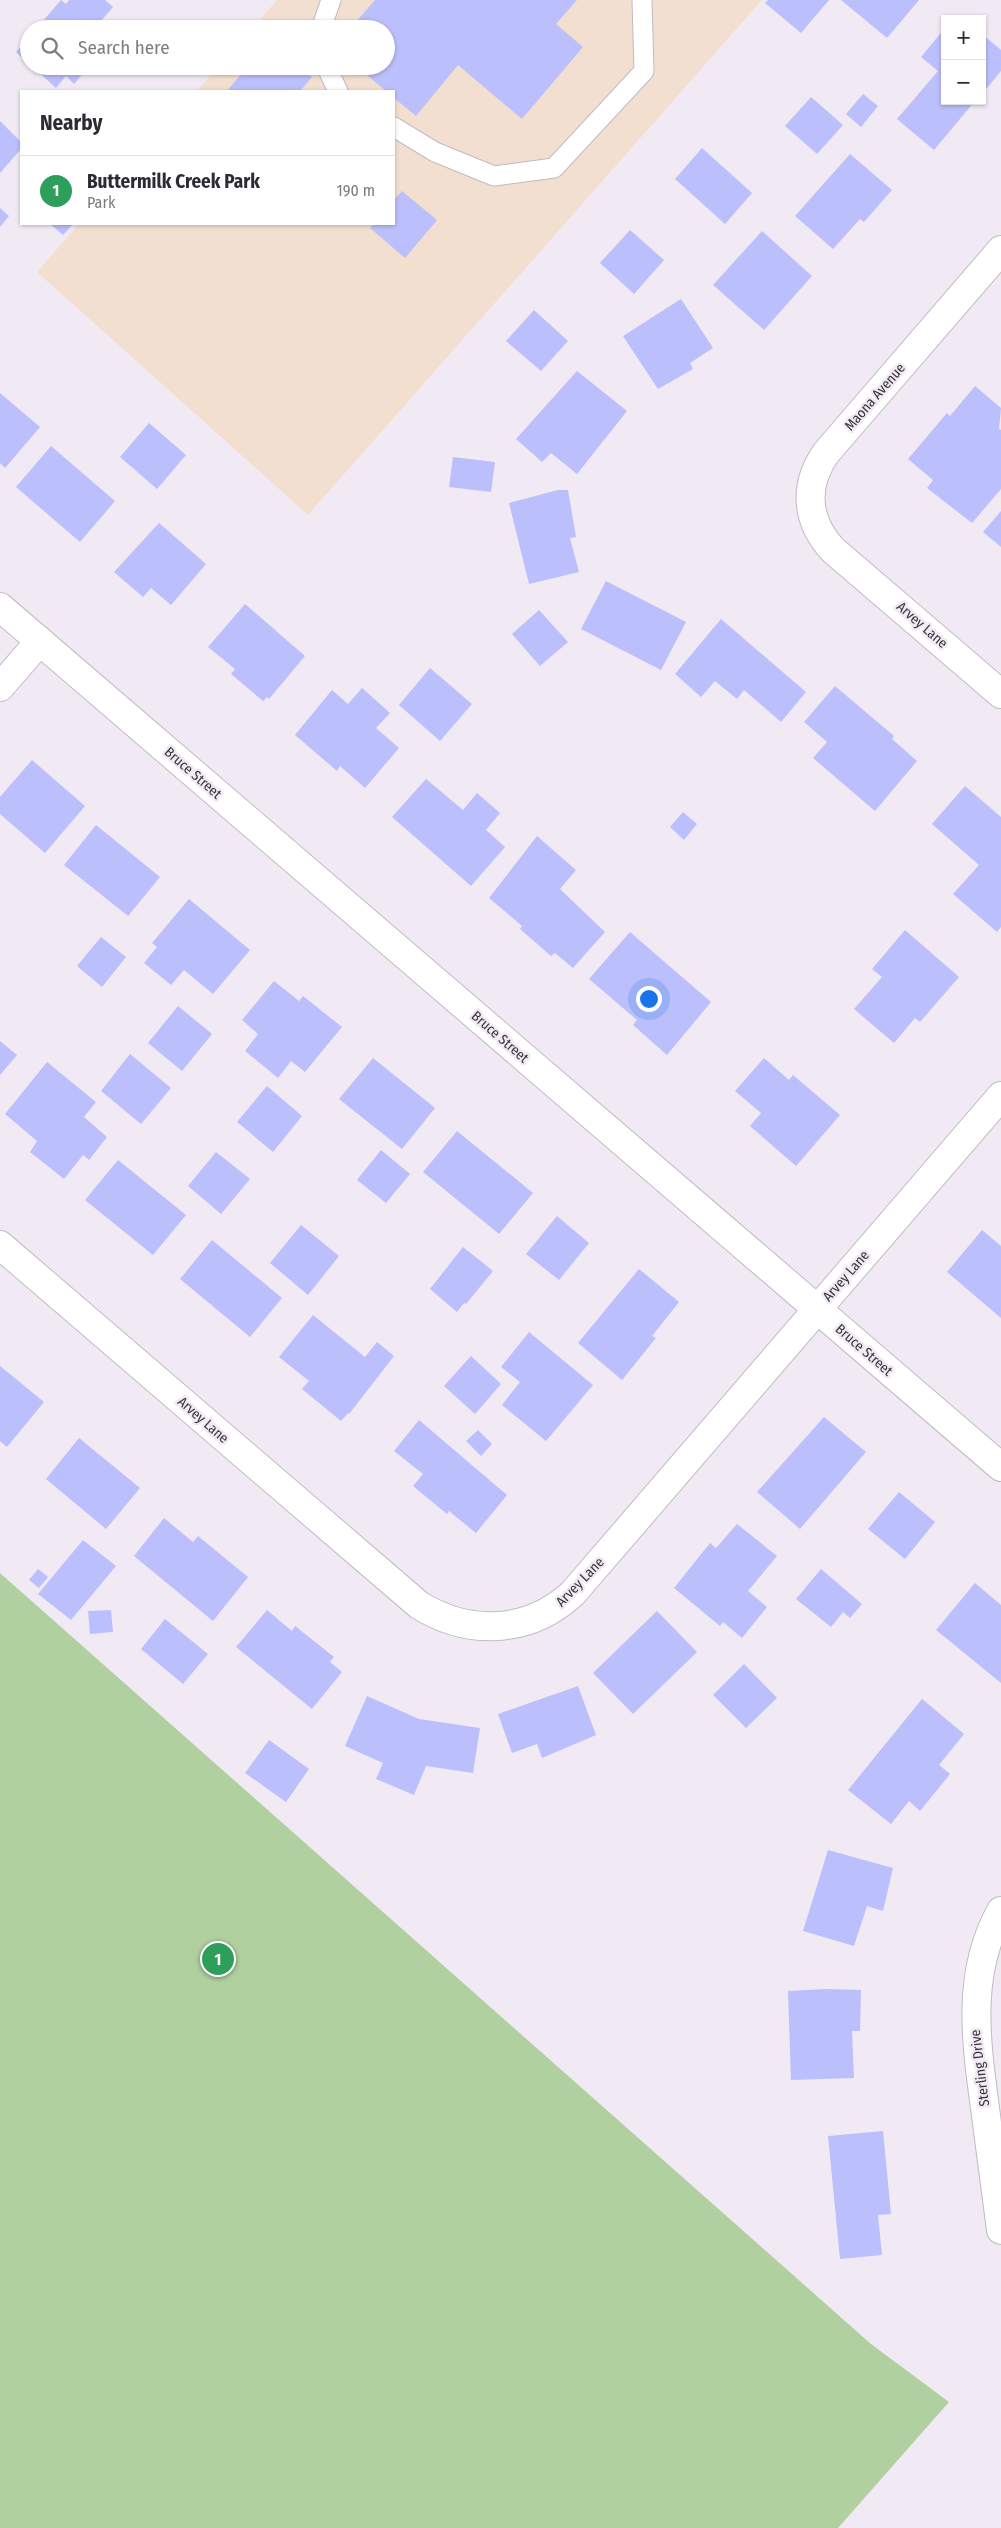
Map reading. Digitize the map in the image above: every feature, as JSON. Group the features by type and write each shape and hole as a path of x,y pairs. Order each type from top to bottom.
{"street":[{"name":"Maona Avenue","path":"842,557 825,541 812,516 810,497 816,470 826,453 1001,250"},
{"name":"Arvey Lane","path":"842,557 1001,694"},
{"name":"Bruce Street","path":"0,607 1001,1467"},
{"path":"0,687 40,641"},
{"name":"Arvey Lane","path":"0,1245 411,1599 447,1620 488,1628 509,1626 529,1621 548,1612 569,1597 1001,1096"},
{"name":"Sterling Drive","path":"1001,1911 982,1960 975,2014 977,2046 1001,2230"}],"lane":[{"path":"324,20 331,0"},
{"path":"395,128 435,152 494,176 554,168 644,71 642,0"},
{"path":"330,75 338,90"}],"shaded area":[{"path":"277,0 762,0 308,515 37,272 78,225 395,225 395,90 198,90 211,75 395,75 395,20 260,20"}],"green space":[{"path":"0,1573 871,2344 949,2402 838,2528 0,2528"}],"building":[{"path":"61,0 66,4 69,0 105,0 113,7 102,20 44,20"},
{"path":"375,0 577,0 556,24 583,47 522,119 458,65 416,116 395,99 395,90 385,90 367,75 395,75 395,20 358,20"},
{"path":"768,0 829,0 801,33 765,3"},
{"path":"841,0 919,0 887,38"},
{"path":"941,33 941,105 972,105 934,150 897,119 938,71 921,57"},
{"path":"986,37 1001,50 1001,71 986,89"},
{"path":"20,47 20,56 16,52"},
{"path":"42,75 82,75 74,84 66,76 56,88"},
{"path":"240,75 310,75 312,77 301,90 228,90"},
{"path":"863,94 878,106 861,127 846,114"},
{"path":"811,97 843,125 817,154 785,126"},
{"path":"0,121 20,141 20,150 0,173"},
{"path":"702,148 752,193 725,224 675,179"},
{"path":"850,154 892,190 864,222 860,219 833,249 795,216"},
{"path":"402,191 437,220 405,258 370,228 373,225 395,225 395,199"},
{"path":"0,208 9,216 0,227"},
{"path":"51,225 72,225 63,235"},
{"path":"630,230 664,260 634,294 600,263"},
{"path":"762,231 812,276 764,330 713,285"},
{"path":"681,299 713,348 690,363 693,369 658,389 623,336"},
{"path":"534,310 568,341 541,371 506,341"},
{"path":"577,371 627,411 577,474 551,453 542,462 516,439"},
{"path":"975,386 1001,408 999,429 1001,430 1001,489 972,523 927,488 933,480 908,459 947,413 950,416"},
{"path":"0,393 40,427 5,468 0,463"},
{"path":"149,423 186,455 157,489 120,457"},
{"path":"51,446 115,501 80,542 16,487"},
{"path":"453,457 495,462 491,492 449,487"},
{"path":"558,490 568,490 576,537 570,538 579,572 529,584 509,503"},
{"path":"1001,511 1001,547 983,532"},
{"path":"159,523 206,564 171,605 151,588 143,597 114,572"},
{"path":"606,581 686,622 661,670 581,629"},
{"path":"245,604 305,656 269,699 267,697 263,701 231,674 235,669 208,647"},
{"path":"539,610 568,642 540,666 512,634"},
{"path":"721,619 806,692 781,722 744,690 737,699 715,681 701,697 675,674"},
{"path":"430,668 472,704 440,741 399,705"},
{"path":"835,686 894,736 892,739 917,761 875,811 813,758 827,742 804,722"},
{"path":"362,688 390,713 376,728 399,748 365,788 340,766 337,771 295,735 332,690 348,704"},
{"path":"32,760 85,806 45,853 0,814 0,797"},
{"path":"426,779 463,810 477,793 500,813 486,830 505,847 471,886 392,817"},
{"path":"965,786 1001,817 1001,927 997,932 953,894 979,865 932,824"},
{"path":"683,812 697,824 684,840 670,827"},
{"path":"96,825 160,877 128,916 64,865"},
{"path":"537,836 576,870 560,889 605,932 573,968 555,953 551,956 520,929 522,926 489,898"},
{"path":"189,899 250,950 213,994 184,970 171,985 144,963 157,947 152,943"},
{"path":"905,930 959,977 920,1022 915,1018 894,1043 854,1009 882,977 872,969"},
{"path":"630,932 711,1002 667,1055 633,1025 637,1020 589,979"},
{"path":"101,937 126,957 102,987 77,966"},
{"path":"274,981 299,1001 303,996 342,1027 305,1072 291,1061 278,1078 245,1051 258,1034 242,1020"},
{"path":"178,1006 212,1034 182,1071 148,1043"},
{"path":"0,1041 17,1055 0,1075"},
{"path":"130,1054 171,1088 141,1124 101,1091"},
{"path":"373,1058 435,1108 402,1149 339,1099"},
{"path":"764,1058 789,1080 793,1075 840,1115 796,1166 750,1126 761,1113 735,1091"},
{"path":"47,1062 96,1102 84,1117 107,1137 89,1160 83,1155 64,1179 30,1152 37,1141 5,1114"},
{"path":"267,1086 302,1116 273,1152 237,1122"},
{"path":"457,1131 533,1193 499,1234 423,1172"},
{"path":"381,1150 410,1174 386,1203 357,1180"},
{"path":"216,1152 250,1179 221,1214 188,1186"},
{"path":"118,1160 186,1215 153,1255 85,1200"},
{"path":"557,1216 589,1243 559,1280 526,1254"},
{"path":"301,1225 339,1256 308,1295 270,1263"},
{"path":"982,1230 1001,1246 1001,1318 947,1272"},
{"path":"212,1240 282,1298 250,1337 180,1279"},
{"path":"463,1247 493,1271 457,1312 430,1289"},
{"path":"639,1269 679,1302 652,1336 656,1338 622,1380 578,1343"},
{"path":"313,1315 365,1357 377,1342 394,1356 349,1414 341,1421 302,1389 309,1381 279,1357"},
{"path":"529,1332 593,1385 546,1441 502,1405 520,1382 501,1367"},
{"path":"471,1356 501,1384 475,1414 444,1386"},
{"path":"0,1366 44,1402 7,1447 0,1441"},
{"path":"824,1417 866,1452 800,1529 757,1492"},
{"path":"419,1420 507,1495 476,1533 449,1511 447,1514 413,1486 423,1474 394,1451"},
{"path":"478,1430 492,1444 481,1456 466,1441"},
{"path":"79,1438 140,1488 106,1529 46,1479"},
{"path":"899,1492 935,1522 905,1559 868,1529"},
{"path":"164,1518 193,1542 198,1536 248,1577 213,1621 134,1556"},
{"path":"737,1524 777,1556 748,1591 767,1607 742,1638 723,1622 720,1626 674,1588 710,1543 716,1548"},
{"path":"83,1540 116,1566 71,1620 38,1594"},
{"path":"38,1569 48,1577 39,1588 29,1580"},
{"path":"821,1569 862,1604 850,1618 843,1612 831,1627 796,1599"},
{"path":"975,1583 1001,1605 1001,1683 936,1630"},
{"path":"111,1610 113,1632 90,1634 88,1611"},
{"path":"267,1610 292,1631 295,1626 334,1657 330,1662 342,1672 312,1709 236,1647"},
{"path":"657,1611 697,1652 633,1714 593,1673"},
{"path":"165,1619 208,1654 183,1684 141,1649"},
{"path":"744,1664 777,1698 746,1728 713,1695"},
{"path":"578,1686 596,1735 542,1758 537,1744 512,1753 498,1714"},
{"path":"367,1696 419,1719 480,1728 473,1773 426,1766 414,1795 376,1779 383,1763 345,1746"},
{"path":"922,1699 964,1734 939,1765 950,1774 920,1811 909,1801 891,1824 848,1790"},
{"path":"269,1740 309,1769 286,1802 245,1773"},
{"path":"828,1850 893,1868 883,1911 867,1906 854,1946 803,1931"},
{"path":"861,1990 860,2031 852,2031 854,2078 791,2080 788,1991"},
{"path":"883,2131 891,2214 878,2215 882,2255 840,2259 828,2136"}],"place":[{"name":"Buttermilk Creek Park","path":"218,1959"}]}
